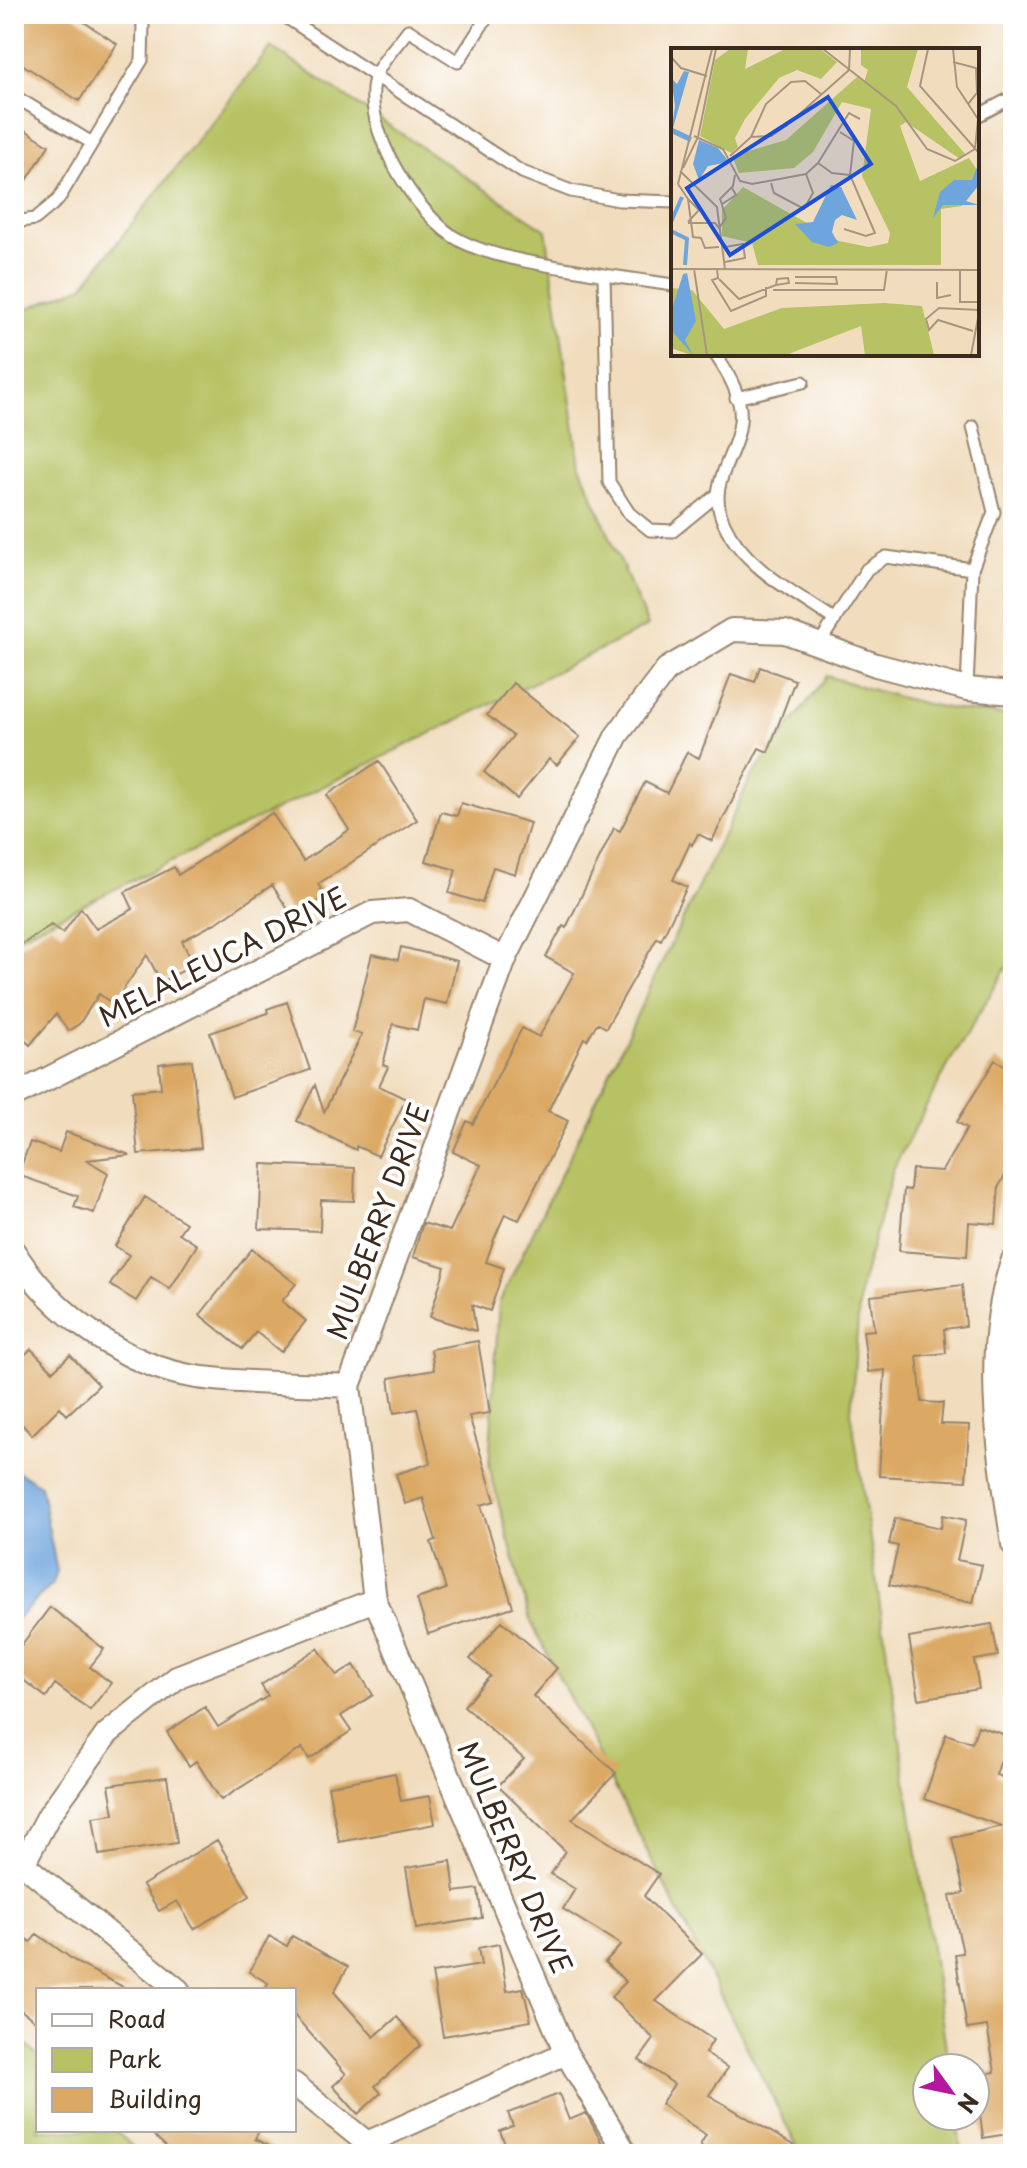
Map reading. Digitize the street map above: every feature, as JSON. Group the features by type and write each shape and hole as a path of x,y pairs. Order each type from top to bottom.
{"street":[{"name":"MULBERRY DRIVE","path":"626,2154 566,2053 375,1600 349,1386 505,959 617,735 667,669 732,630 785,632 876,665 967,689 1013,693"},
{"name":"MELALEUCA DRIVE","path":"14,1096 372,913 409,910 505,959"},
{"path":"14,1252 29,1276 89,1331 145,1361 194,1377 349,1386"},
{"path":"1013,1260 1003,1287 993,1391 1013,1544"},
{"path":"175,1988 18,1863 107,1734 179,1676 375,1600"},
{"path":"296,2086 367,2143 566,2053"}],"lane":[{"path":"14,222 35,219 58,200 142,60 143,24 137,14"},
{"path":"281,14 522,172 571,191 619,200 671,202"},
{"path":"489,14 458,62 408,30 376,76 374,109 387,151 410,192 437,222 460,241 491,252 604,275 671,285"},
{"path":"14,96 92,143"},
{"path":"979,115 1013,97"},
{"path":"604,275 609,482 629,513 650,530 673,531 717,495"},
{"path":"716,356 733,380 741,422 717,495 723,522 740,548 757,565 835,620"},
{"path":"736,398 803,382"},
{"path":"967,689 972,569 994,512 973,427"},
{"path":"819,644 867,569 886,557 972,569"}],"green space":[{"path":"271,47 546,230 580,466 648,626 14,939 14,314 83,286"},
{"path":"827,676 942,707 1013,715 1013,957 952,1058 893,1169 860,1290 851,1412 947,2052 911,2052 911,2132 959,2132 962,2154 801,2154 530,1620 489,1467 499,1303 750,779"},
{"path":"14,2033 36,2054 36,2132 117,2132 140,2154 14,2154"}],"water":[{"path":"14,1469 40,1485 57,1572 53,1583 14,1622"}],"building":[{"path":"14,14 72,14 117,44 79,101 14,59"},
{"path":"14,123 49,145 14,201"},
{"path":"760,667 795,680 768,752 759,748 712,841 698,834 692,845 690,843 673,880 687,887 661,940 657,938 606,1028 597,1023 587,1040 584,1038 548,1111 568,1121 519,1220 505,1214 486,1262 504,1268 490,1311 472,1305 476,1331 430,1317 445,1267 413,1257 422,1226 423,1223 450,1231 481,1165 453,1152 467,1121 473,1124 522,1028 539,1037 574,973 546,957 563,926 566,928 614,828 620,831 645,782 667,793 687,752 699,758 731,674 755,682"},
{"path":"513,683 580,737 557,765 549,759 517,799 484,772 513,736 487,715"},
{"path":"379,761 417,820 318,884 325,896 293,917 272,885 219,921 182,941 194,965 161,982 147,955 113,1004 99,994 79,1024 68,1031 56,1014 30,1045 14,1031 14,950 51,925 63,933 81,908 96,929 133,909 125,892 174,867 178,875 272,813 303,861 349,830 327,795"},
{"path":"461,803 530,823 515,874 493,867 482,903 449,893 456,870 426,861 441,812 457,816"},
{"path":"401,947 457,961 447,1004 424,999 417,1030 393,1024 383,1065 388,1067 379,1086 406,1099 378,1156 356,1146 356,1150 297,1121 315,1085 324,1112 362,1034 352,1032 372,954 398,960"},
{"path":"287,1002 310,1070 232,1097 210,1033 268,1013 267,1009"},
{"path":"192,1060 201,1148 138,1154 132,1091 161,1088 159,1064"},
{"path":"995,1060 1013,1070 1013,1162 999,1186 996,1224 969,1222 967,1256 899,1251 904,1189 910,1190 912,1169 942,1171 967,1128 957,1122"},
{"path":"66,1132 130,1155 87,1160 108,1173 94,1213 74,1207 78,1196 18,1175 30,1142 59,1152"},
{"path":"262,1164 355,1168 354,1201 321,1200 320,1231 259,1229"},
{"path":"145,1197 186,1223 179,1233 197,1245 170,1289 151,1277 136,1301 110,1285 129,1255 115,1246"},
{"path":"252,1249 296,1284 282,1301 306,1321 281,1352 256,1332 242,1349 200,1315"},
{"path":"962,1285 966,1326 944,1329 946,1353 917,1356 922,1402 943,1403 941,1424 969,1425 966,1481 879,1476 885,1370 868,1372 863,1331 874,1330 870,1296"},
{"path":"478,1341 490,1413 469,1416 495,1501 481,1505 513,1607 428,1634 417,1599 446,1589 431,1542 436,1540 423,1498 405,1504 396,1474 431,1463 417,1409 394,1413 389,1378 434,1370 431,1349"},
{"path":"31,1349 53,1371 70,1355 99,1385 67,1415 60,1407 32,1435 14,1416 14,1365"},
{"path":"943,1515 966,1520 957,1560 982,1565 973,1603 889,1585 898,1546 889,1544 895,1518 941,1528"},
{"path":"50,1607 104,1649 90,1667 111,1683 90,1710 55,1684 46,1697 14,1673 14,1655"},
{"path":"502,1621 557,1668 533,1696 616,1773 572,1819 659,1874 644,1896 702,1954 656,2001 713,2040 705,2053 728,2068 709,2095 808,2154 714,2154 700,2145 706,2135 661,2104 674,2084 639,2060 654,2039 611,1997 626,1982 605,1962 621,1945 563,1909 575,1889 551,1874 565,1851 498,1786 524,1759 464,1706 490,1676 470,1659"},
{"path":"992,1624 998,1656 974,1660 979,1689 919,1699 909,1638"},
{"path":"318,1648 337,1676 354,1665 373,1695 341,1716 351,1731 309,1759 302,1748 221,1800 196,1761 189,1766 167,1732 205,1707 218,1727 268,1696 261,1685"},
{"path":"978,1726 1009,1736 996,1775 1013,1781 1013,2133 983,2138 982,2132 991,2132 991,2073 995,2072 987,2026 967,2029 955,1954 963,1953 950,1896 964,1893 952,1838 1002,1826 924,1799 946,1734 972,1743"},
{"path":"395,1773 401,1801 430,1796 435,1824 339,1842 328,1786"},
{"path":"167,1777 177,1843 99,1855 93,1817 114,1814 109,1785"},
{"path":"217,1840 250,1896 194,1929 177,1901 159,1911 143,1885"},
{"path":"451,1861 455,1892 478,1889 482,1918 416,1929 406,1868"},
{"path":"14,1931 31,1942 37,1934 79,1964 125,1988 36,1988 36,2022 14,2005"},
{"path":"269,1936 287,1946 292,1936 348,1967 334,1992 374,2037 397,2017 421,2045 375,2086 381,2093 358,2114 333,2086 346,2074 296,2017 296,1988 265,1988 268,1983 249,1972"},
{"path":"499,1944 507,1991 523,1988 531,2021 443,2036 432,1973 481,1965 478,1948"},
{"path":"559,2094 569,2120 586,2113 604,2147 586,2154 509,2154 500,2131 513,2126 508,2113"},
{"path":"150,2132 258,2132 255,2139 285,2154 174,2154"}]}
